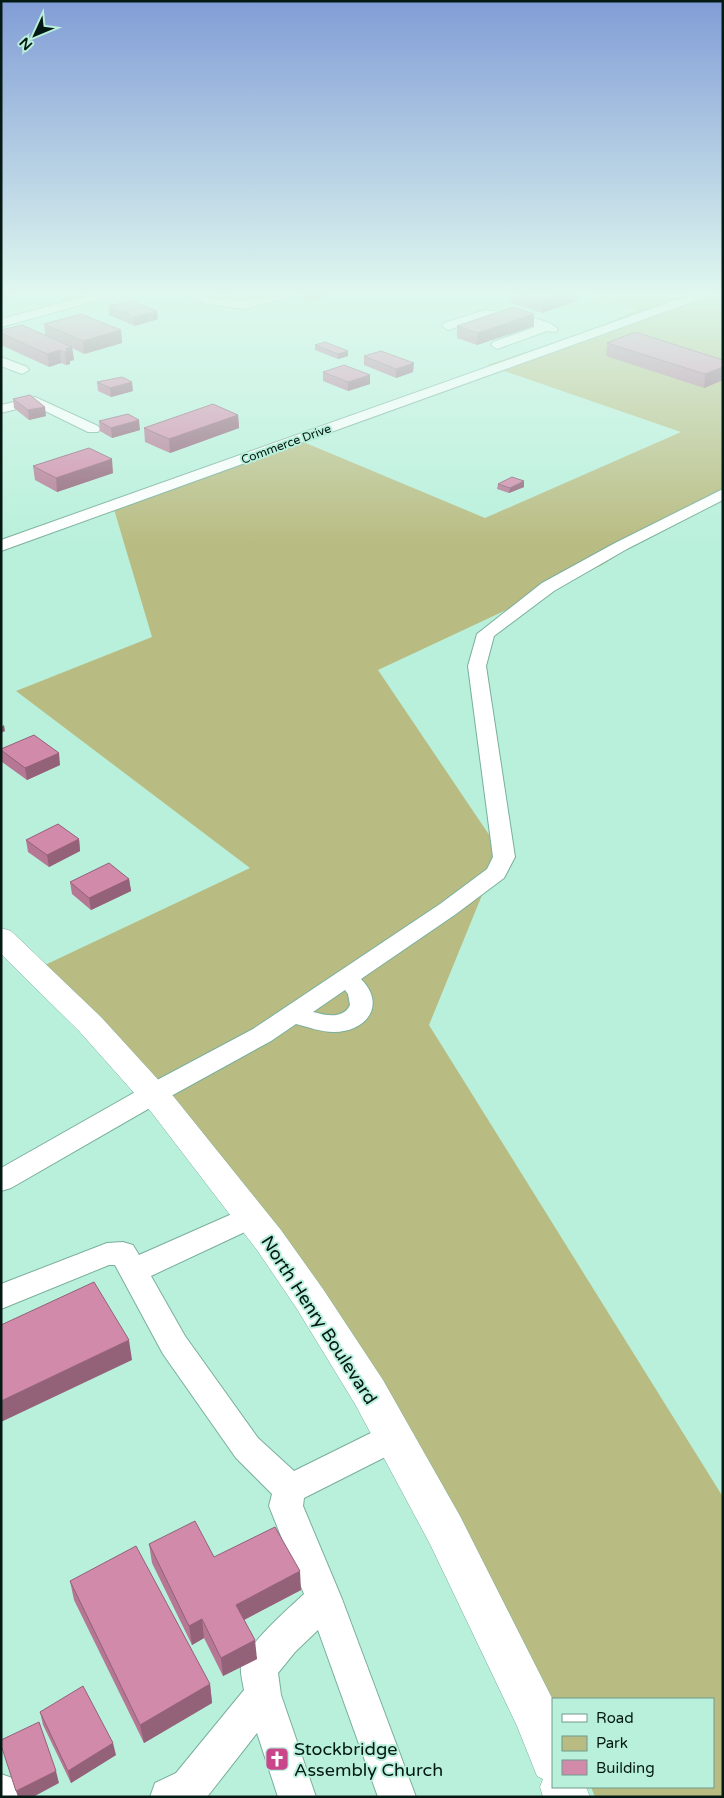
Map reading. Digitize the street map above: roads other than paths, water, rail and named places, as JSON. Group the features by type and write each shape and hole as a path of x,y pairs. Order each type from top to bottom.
{"highway":[{"name":"North Henry Boulevard","path":"1,937 90,1024 153,1094 201,1152 269,1240 368,1392 445,1530 537,1717 552,1757"}],"street":[{"name":"Commerce Drive","path":"1,546 478,375"},
{"path":"1,408 35,401 93,429"},
{"path":"1,1181 153,1094 262,1036 448,909 496,873 504,857 477,666 486,634 507,616 548,588 621,546 723,494"},
{"path":"293,1015 337,1024 350,1020 360,1011 361,999 359,992 346,978"},
{"path":"133,1271 250,1217"},
{"path":"1,1297 107,1254 124,1253 174,1345 247,1448 290,1490"},
{"path":"394,1437 290,1490 286,1506 324,1599 397,1797"},
{"path":"297,1797 263,1695 259,1668 282,1640 324,1599"},
{"path":"184,1793 263,1695"},
{"path":"1,1793 4,1797"}],"place":[{"name":"Stockbridge Assembly Church","path":"277,1759"}]}
